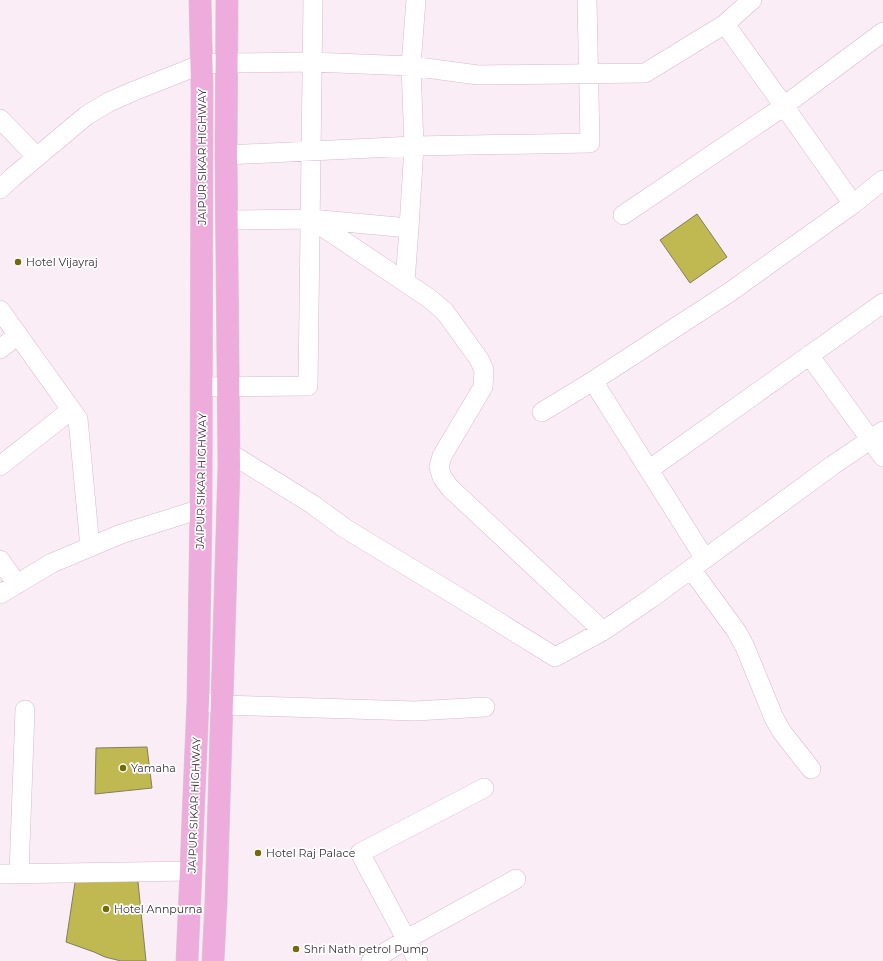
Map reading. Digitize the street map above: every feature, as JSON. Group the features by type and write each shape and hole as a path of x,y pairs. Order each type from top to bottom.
{"main road":[{"name":"JAIPUR SIKAR HIGHWAY","path":"187,961 198,700 201,509 202,64 200,0"},
{"path":"213,961 222,705 228,452 226,220 227,0"},
{"path":"191,871 217,873"}],"street":[{"path":"202,387 308,386 313,0"},
{"path":"405,282 414,146 411,66 416,0"},
{"path":"226,155 414,146 590,143 587,0"},
{"path":"0,189 87,115 109,102 202,64 312,62 411,66 478,75 644,74 725,24 752,0"},
{"path":"725,24 853,204"},
{"path":"623,215 784,106 883,32"},
{"path":"0,118 37,157"},
{"path":"542,412 593,381 730,292 853,204 883,180"},
{"path":"311,219 430,299 445,312 479,359 484,370 483,387 442,456 439,467 442,477 450,488 604,631"},
{"path":"226,220 311,219 409,228"},
{"path":"650,469 883,303"},
{"path":"0,310 78,419 90,547"},
{"path":"0,349 18,335"},
{"path":"809,355 877,436 883,456"},
{"path":"593,381 650,469 698,564 745,647 774,718 782,732 811,769"},
{"path":"0,466 71,410"},
{"path":"228,452 312,504 346,529 555,656 604,631 833,465 877,436"},
{"path":"0,594 52,562 121,534 201,509"},
{"path":"0,560 18,584"},
{"path":"198,700 222,705 415,711 485,707"},
{"path":"19,874 25,710"},
{"path":"418,961 360,853 484,788"},
{"path":"0,874 191,871"},
{"path":"371,961 407,939 516,879"}],"building":[{"path":"697,214 727,257 690,283 660,240"},
{"name":"Yamaha","path":"147,747 152,788 95,794 96,748"},
{"name":"Hotel Annpurna","path":"137,872 146,961 121,961 105,957 66,942 76,876"}],"place":[{"name":"Hotel Vijayraj","path":"18,262"},
{"name":"Yamaha","path":"123,768"},
{"name":"Hotel Raj Palace","path":"258,853"},
{"name":"Hotel Annpurna","path":"106,909"},
{"name":"Shri Nath petrol Pump","path":"296,949"}]}
